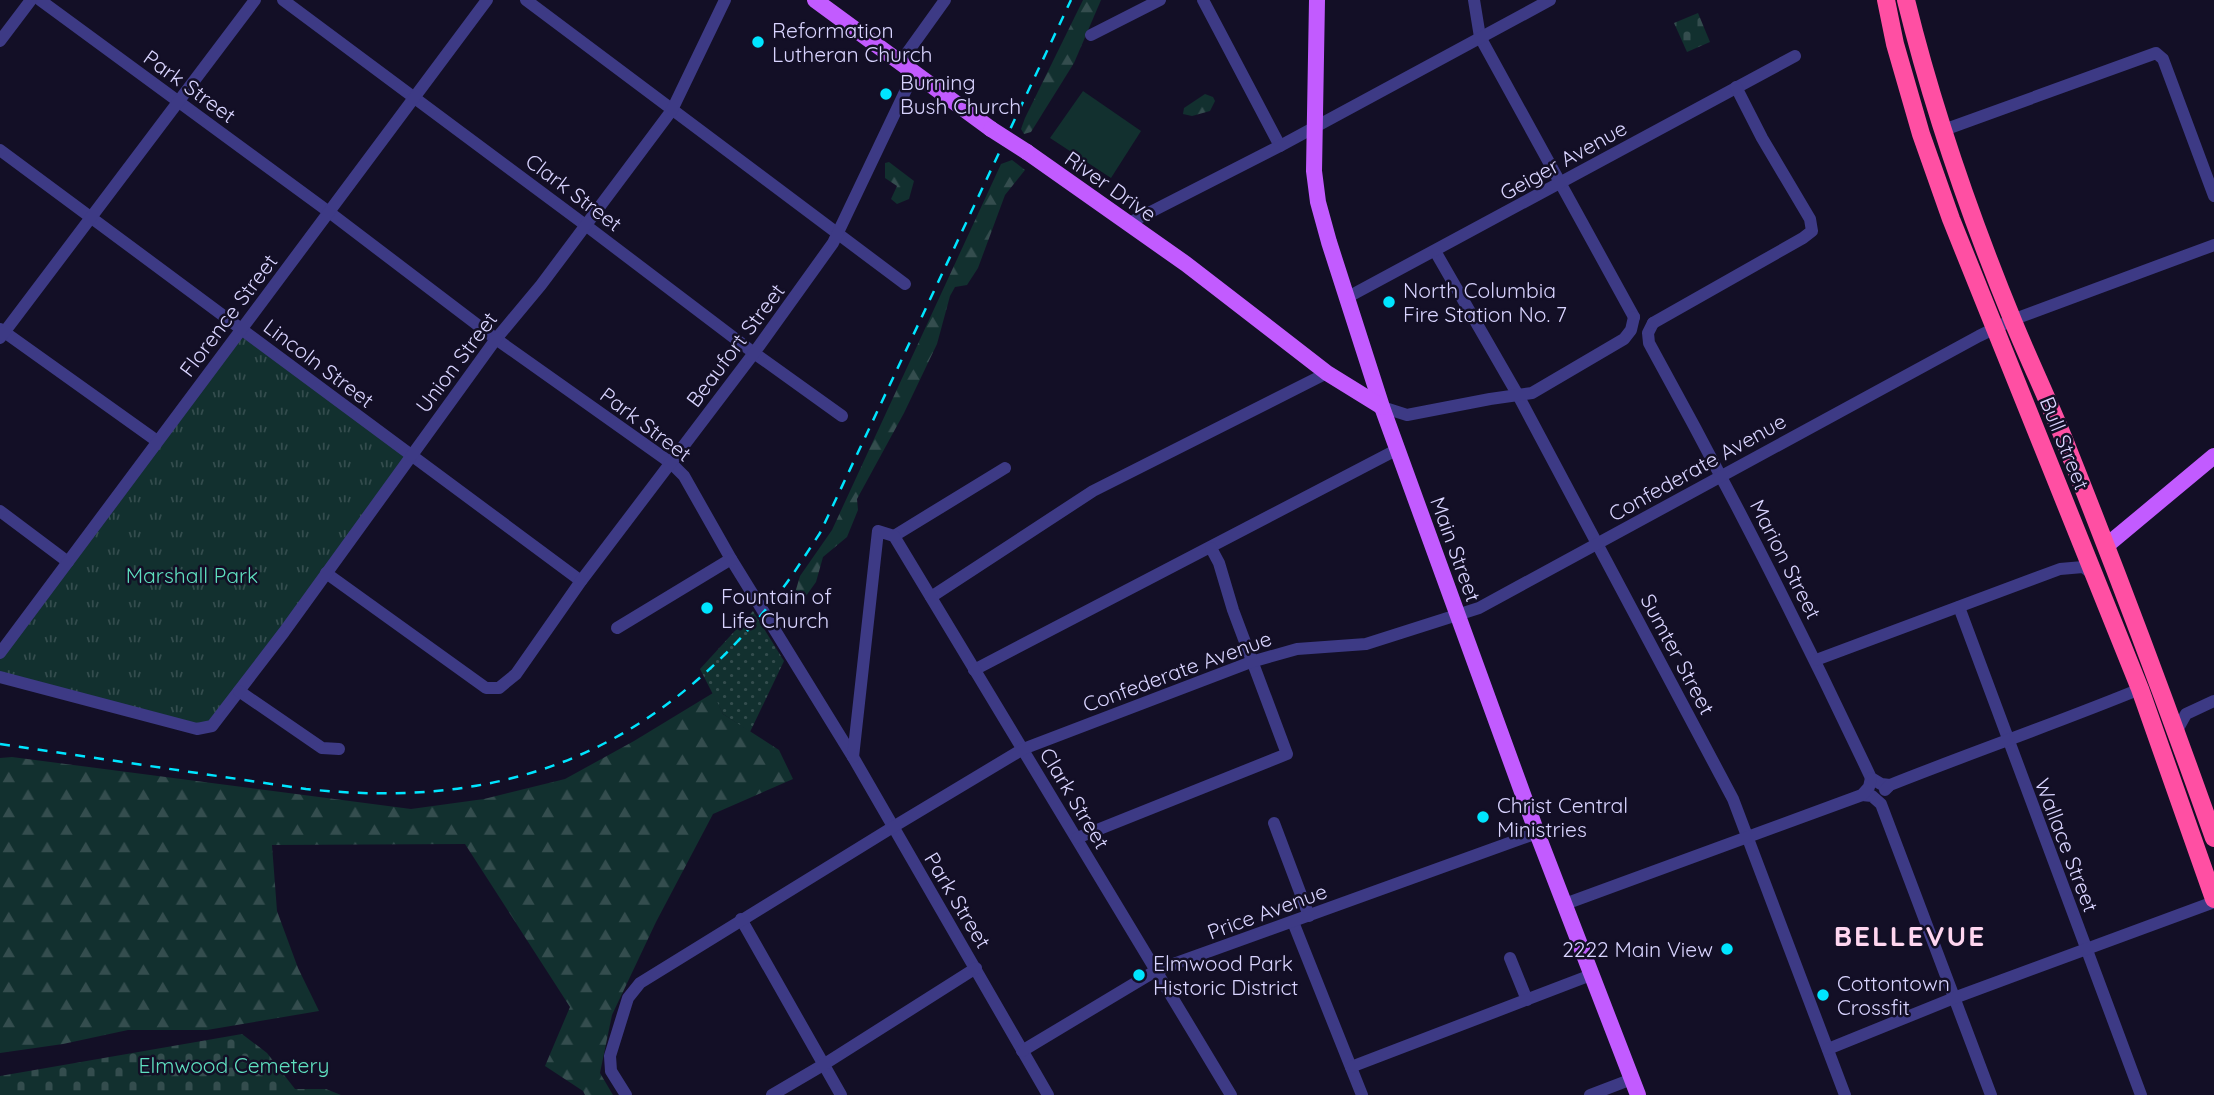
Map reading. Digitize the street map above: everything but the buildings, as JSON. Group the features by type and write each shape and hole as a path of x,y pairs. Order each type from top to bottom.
{"highway":[{"name":"Bull Street","path":"1886,0 1895,44 1921,134 1994,328 2208,861 2214,901"},
{"name":"Bull Street","path":"1906,0 1941,131 2012,320 2065,440 2106,546 2214,838"}],"main road":[{"name":"River Drive","path":"815,0 991,129 1129,223 1326,373 1382,407"},
{"name":"Main Street","path":"1317,0 1314,171 1318,202 1329,242 1382,407 1537,833 1638,1095"},
{"path":"2106,546 2214,456"}],"street":[{"path":"0,41 31,0"},
{"name":"Park Street","path":"40,0 329,212 496,339 671,463 684,476 731,559 853,757 1048,1095"},
{"path":"158,441 1,333 255,0"},
{"name":"Clark Street","path":"283,0 842,416"},
{"name":"Florence Street","path":"0,653 487,0"},
{"path":"526,0 905,284"},
{"name":"Union Street","path":"0,677 197,729 212,726 496,339 541,285 584,224 672,110 725,0"},
{"name":"Beaufort Street","path":"326,573 486,688 499,688 516,674 581,581 754,353 838,234 914,73 906,63 907,52 944,0"},
{"path":"1091,35 1160,0"},
{"path":"1203,0 1280,146"},
{"path":"1474,0 1480,37 1634,317 1640,322 1653,323"},
{"path":"1129,223 1280,146 1550,0"},
{"path":"1941,131 2156,53 2163,59 2214,196"},
{"name":"Geiger Avenue","path":"1348,297 1795,56"},
{"path":"1624,339 1639,338 1648,343 1648,333 1653,323 1812,230 1810,219 1762,138 1736,87"},
{"name":"Lincoln Street","path":"0,150 581,581"},
{"name":"Confederate Avenue","path":"626,1095 611,1071 610,1056 628,998 640,983 892,827 1023,750 1251,662 1297,649 1366,644 1479,608 1994,328 2214,245"},
{"name":"Sumter Street","path":"1435,251 1519,397 1733,799 1845,1095"},
{"path":"1382,407 1407,415 1532,393 1624,339 1631,330 1634,317"},
{"name":"Marion Street","path":"1648,343 1722,475 1816,660 1871,778"},
{"path":"931,597 1093,491 1326,373"},
{"path":"975,670 1398,449"},
{"path":"853,757 878,531 894,536 1005,468"},
{"path":"0,511 68,562"},
{"name":"Clark Street","path":"894,536 1231,1095"},
{"path":"2060,569 2074,557 2080,540"},
{"path":"1816,660 2060,569 2091,566 2106,546"},
{"path":"1077,838 1287,754 1251,662 1219,563 1211,548"},
{"path":"617,628 731,559"},
{"name":"Wallace Street","path":"1959,607 2141,1095"},
{"path":"1862,795 1869,787 1871,778 1881,784 1890,785 2140,689"},
{"path":"239,691 322,748 339,749"},
{"path":"2165,702 2182,708 2208,703"},
{"path":"2176,732 2184,717 2208,703"},
{"path":"1881,804 1882,796 1890,785"},
{"path":"1565,904 1862,795 1872,796 1881,804 1991,1095"},
{"path":"1274,823 1309,916"},
{"name":"Price Avenue","path":"1022,1051 1157,970 1537,833"},
{"path":"1828,1049 1954,998 2214,901"},
{"path":"741,919 841,1095"},
{"path":"1293,922 1362,1095"},
{"path":"1510,958 1527,1000"},
{"path":"772,1095 976,968"},
{"path":"1351,1067 1591,975"},
{"path":"1590,1095 1632,1079"}],"green space":[{"path":"1083,0 1101,0 1074,63 1031,132 1024,134 1021,129 1025,118"},
{"path":"1698,13 1710,42 1687,52 1674,23"},
{"path":"1083,91 1141,131 1111,178 1050,138"},
{"path":"1205,94 1213,97 1215,101 1210,111 1192,116 1183,114 1184,108"},
{"path":"1012,160 1025,170 1005,195 978,268 967,285 955,287 950,296 937,344 904,413 857,499 858,510 847,537 823,557 816,582 806,596 795,593 800,576 832,530 1001,164"},
{"path":"889,162 914,181 909,199 897,204 891,199 897,186 885,178 885,163"},
{"name":"Marshall Park","path":"242,330 411,455 204,729 0,677 0,653"},
{"path":"753,611 784,661 750,732 723,714 700,669"},
{"path":"713,693 723,714 779,750 793,779 713,814 656,922 612,1015 600,1073 613,1095 585,1095 545,1066 570,1007 465,844 272,845 277,911 298,968 319,1011 207,1030 128,1030 63,1044 0,1053 0,758 12,757 411,809 484,799 565,779"},
{"name":"Elmwood Cemetery","path":"242,1034 267,1053 295,1089 326,1089 341,1095 0,1095 0,1076"}],"railway":[{"path":"0,744 306,789 377,793 443,790 506,780 565,761 621,735 673,700 723,656 771,603 820,533 1071,0"}],"place":[{"name":"Reformation Lutheran Church","path":"758,42"},
{"name":"Burning Bush Church","path":"886,94"},
{"name":"North Columbia Fire Station No. 7","path":"1389,302"},
{"name":"Fountain of Life Church","path":"707,608"},
{"name":"Christ Central Ministries","path":"1483,817"},
{"name":"2222 Main View","path":"1727,949"},
{"name":"Elmwood Park Historic District","path":"1139,975"},
{"name":"Cottontown Crossfit","path":"1823,995"}],"district":[{"name":"BELLEVUE","path":"1910,935"}]}
